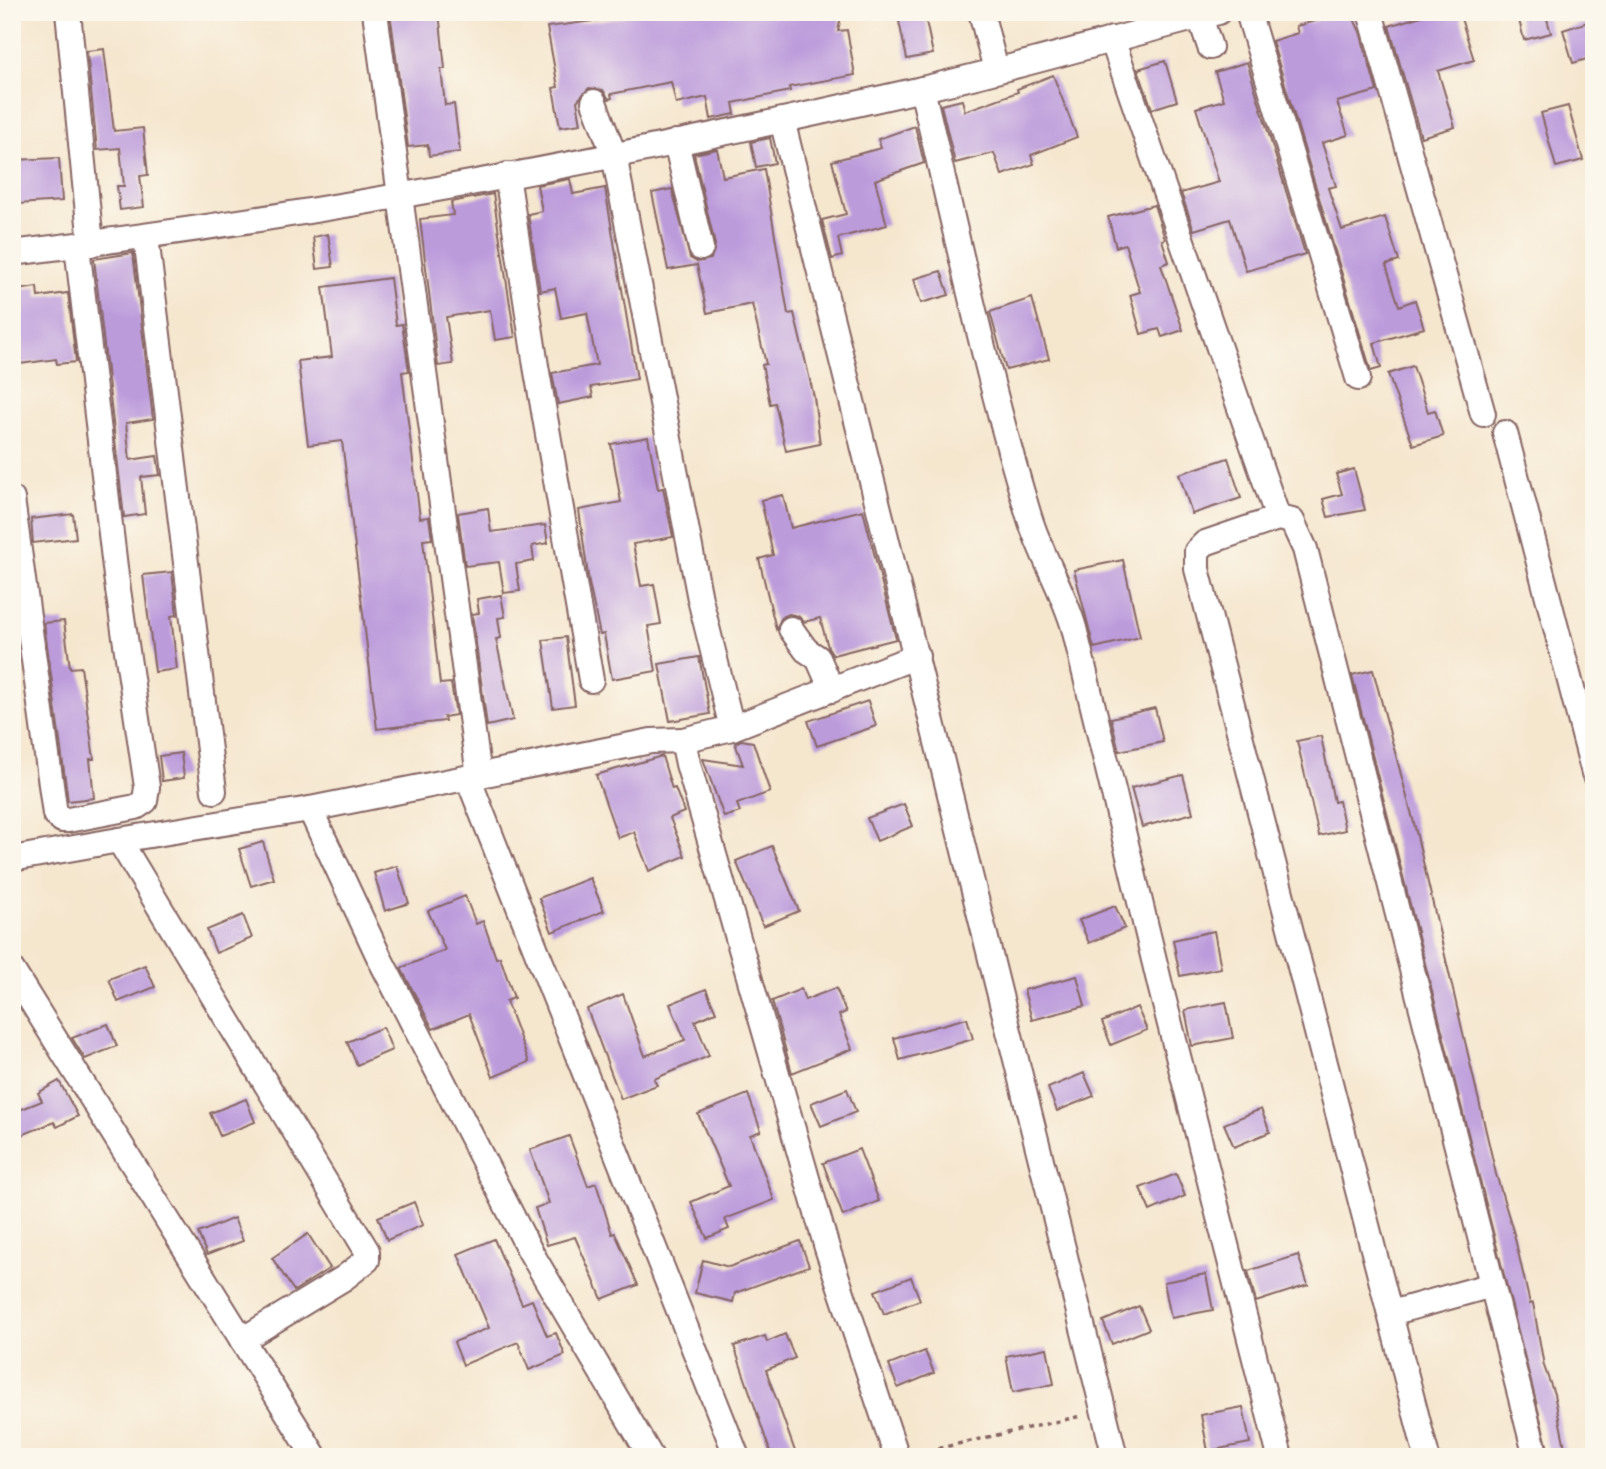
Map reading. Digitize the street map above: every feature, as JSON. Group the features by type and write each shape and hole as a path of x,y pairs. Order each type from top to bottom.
{"street":[{"path":"12,499 55,814 62,820 68,820 136,807 145,801 147,787 113,550 84,245 68,12"},
{"path":"375,12 473,777 737,1457"},
{"path":"981,12 996,69"},
{"path":"1248,12 1358,378"},
{"path":"1370,12 1483,414"},
{"path":"12,253 146,237 398,195 614,155 922,89 1208,15 1210,47"},
{"path":"1112,39 1278,518"},
{"path":"922,89 992,386 1015,468 1034,532 1057,577 1074,628 1161,989 1280,1457"},
{"path":"594,102 614,155 697,586 732,728"},
{"path":"782,120 1115,1457"},
{"path":"676,142 701,248"},
{"path":"507,175 538,379 591,680"},
{"path":"146,237 214,791"},
{"path":"1505,433 1594,773"},
{"path":"1427,1457 1197,569 1197,551 1205,543 1278,518 1292,522 1305,549 1536,1457"},
{"path":"791,629 806,650 818,658 832,690"},
{"path":"12,859 310,809 651,741 683,740 732,728 917,656"},
{"path":"683,740 710,845 823,1235 906,1455"},
{"path":"310,809 380,958 524,1239 651,1457"},
{"path":"119,840 367,1251 367,1260 344,1278 242,1340"},
{"path":"12,970 315,1457"},
{"path":"1391,1313 1492,1285"}],"path":[{"path":"906,1455 1104,1410"}],"building":[{"path":"390,12 439,12 445,69 441,69 445,105 454,104 460,152 429,156 428,145 408,147"},
{"path":"623,12 842,12 838,31 847,30 855,75 789,87 790,91 733,103 735,114 711,119 707,97 676,104 671,82 611,94 612,98 609,99 603,90 589,88 577,101 581,124 560,127 553,88 558,87 547,27 624,17"},
{"path":"897,12 924,12 933,54 907,59"},
{"path":"1351,12 1360,32 1377,91 1337,102 1348,135 1322,143 1336,186 1328,188 1342,230 1385,217 1399,261 1386,265 1399,306 1415,300 1424,328 1374,343 1381,368 1371,371 1272,41 1298,33 1296,26"},
{"path":"1434,12 1459,12 1474,60 1438,71 1455,127 1421,137 1389,26"},
{"path":"1517,12 1545,12 1551,33 1524,40"},
{"path":"1594,20 1594,57 1573,63 1563,30"},
{"path":"104,49 114,131 143,128 148,175 140,176 144,207 120,210 117,186 124,186 120,148 97,150 87,51"},
{"path":"1165,61 1177,101 1152,109 1138,69"},
{"path":"1247,62 1305,254 1246,271 1230,219 1194,230 1181,193 1219,182 1196,108 1224,100 1215,72"},
{"path":"1053,75 1077,137 1031,155 1034,164 1002,175 994,153 955,163 941,105 962,100 965,111 1018,92 1017,89"},
{"path":"1568,106 1583,160 1556,167 1541,113"},
{"path":"915,126 924,163 875,180 887,225 838,238 842,256 832,259 822,220 846,214 832,161 881,148 878,139"},
{"path":"770,138 775,163 756,167 751,142"},
{"path":"717,149 723,177 764,169 788,314 794,313 814,397 820,444 786,451 775,403 770,404 762,365 766,364 752,304 707,313 697,265 668,270 652,193 672,189 690,258 697,262 711,259 715,245 694,154"},
{"path":"59,158 62,201 18,204 13,160"},
{"path":"570,179 573,194 605,188 637,379 591,387 593,397 558,404 552,373 597,365 587,313 561,318 555,288 540,291 528,214 542,211 537,185"},
{"path":"493,194 515,337 495,340 490,310 446,317 453,364 438,366 420,219 453,215 451,202"},
{"path":"1154,205 1169,262 1161,265 1183,330 1162,337 1159,329 1141,334 1130,295 1140,292 1125,244 1116,247 1108,217"},
{"path":"328,234 333,267 317,269 313,237"},
{"path":"133,253 153,419 126,423 130,460 157,456 160,475 141,477 145,514 124,517 94,259"},
{"path":"941,271 949,295 921,303 914,279"},
{"path":"390,278 396,325 402,324 409,371 402,372 420,518 429,517 432,539 423,540 440,684 451,683 456,715 444,717 445,721 377,729 342,441 308,445 298,361 332,357 323,287"},
{"path":"37,287 38,297 68,293 76,362 57,364 56,359 12,365 12,291"},
{"path":"1032,298 1049,359 1006,370 990,312"},
{"path":"1413,366 1428,412 1435,410 1443,436 1413,445 1388,374"},
{"path":"648,437 658,489 663,488 673,537 633,544 641,586 654,584 661,624 648,626 656,671 612,679 604,634 600,635 589,583 579,510 621,502 611,444"},
{"path":"1228,458 1241,498 1192,514 1179,474"},
{"path":"1354,469 1365,510 1328,517 1323,499 1342,494 1336,474"},
{"path":"783,495 791,528 863,510 896,639 833,655 820,618 804,622 798,616 789,614 782,617 776,629 759,559 773,555 761,500"},
{"path":"488,508 491,532 545,525 548,543 532,546 534,561 516,564 520,591 504,593 499,562 465,566 458,513"},
{"path":"73,514 76,538 33,543 31,519"},
{"path":"1123,560 1140,637 1094,648 1074,570"},
{"path":"172,572 177,615 171,616 177,669 155,672 143,575"},
{"path":"501,595 505,617 498,618 501,638 496,639 513,720 487,726 472,614 479,613 477,599"},
{"path":"64,621 70,668 81,667 94,759 90,759 94,798 68,801 44,623"},
{"path":"566,637 575,705 553,708 543,640"},
{"path":"699,657 710,714 670,721 659,664"},
{"path":"1373,670 1414,823 1496,1174 1514,1234 1530,1304 1533,1303 1544,1366 1554,1394 1567,1457 1550,1457 1352,675"},
{"path":"868,701 876,726 817,746 808,721"},
{"path":"1155,708 1163,742 1119,751 1111,718"},
{"path":"1321,736 1334,802 1339,801 1345,830 1319,836 1297,741"},
{"path":"741,740 753,742 770,792 737,804 740,812 724,817 703,759 743,765 735,743"},
{"path":"181,753 184,778 162,781 159,756"},
{"path":"662,756 672,789 675,788 684,812 670,818 685,856 649,871 634,832 618,838 596,775"},
{"path":"1183,775 1193,813 1142,827 1131,788"},
{"path":"904,804 913,826 877,841 867,818"},
{"path":"263,842 274,879 251,886 239,849"},
{"path":"772,846 799,911 763,926 736,861"},
{"path":"397,866 409,903 385,911 374,873"},
{"path":"590,878 604,911 552,932 539,898"},
{"path":"465,896 476,924 483,921 496,958 500,957 514,998 506,1001 529,1062 493,1077 469,1014 433,1029 401,968 445,950 428,911"},
{"path":"1115,906 1125,928 1089,943 1079,920"},
{"path":"243,915 252,938 216,953 207,930"},
{"path":"1214,931 1221,968 1180,976 1173,940"},
{"path":"145,965 155,987 118,1002 109,979"},
{"path":"1077,976 1085,1006 1032,1020 1024,990"},
{"path":"836,988 846,1012 839,1015 852,1049 792,1073 772,1001 801,989 805,1000"},
{"path":"706,989 716,1012 695,1021 709,1056 654,1079 657,1085 621,1099 587,1009 623,994 645,1056 685,1040 670,1004"},
{"path":"1226,1002 1233,1038 1192,1046 1185,1010"},
{"path":"1137,1007 1147,1030 1111,1045 1102,1022"},
{"path":"967,1018 973,1039 900,1060 894,1038"},
{"path":"108,1024 117,1046 85,1059 72,1038"},
{"path":"383,1027 392,1050 357,1065 347,1042"},
{"path":"1084,1073 1094,1096 1057,1111 1048,1088"},
{"path":"59,1081 78,1116 57,1127 54,1122 12,1139 12,1113 42,1101 38,1093"},
{"path":"847,1089 856,1112 821,1126 811,1103"},
{"path":"748,1094 761,1131 750,1135 774,1200 725,1219 729,1229 707,1238 691,1202 729,1186 698,1114"},
{"path":"246,1099 255,1122 220,1136 210,1113"},
{"path":"1261,1109 1270,1132 1234,1147 1224,1124"},
{"path":"569,1136 588,1186 596,1183 612,1234 615,1233 638,1285 602,1299 575,1237 547,1245 535,1208 549,1203 530,1150"},
{"path":"859,1149 879,1201 843,1216 823,1163"},
{"path":"1176,1174 1185,1196 1150,1211 1140,1188"},
{"path":"414,1202 423,1225 387,1240 378,1217"},
{"path":"234,1218 243,1241 207,1255 198,1233"},
{"path":"308,1234 330,1268 294,1291 272,1258"},
{"path":"494,1239 522,1304 532,1300 547,1336 556,1333 565,1355 529,1370 518,1342 463,1365 454,1342 489,1328 458,1254"},
{"path":"800,1241 809,1266 735,1293 733,1302 695,1293 703,1260 729,1267"},
{"path":"1298,1255 1308,1285 1256,1302 1248,1271"},
{"path":"1206,1274 1213,1310 1171,1318 1164,1282"},
{"path":"911,1277 920,1300 884,1314 875,1291"},
{"path":"1139,1306 1149,1329 1112,1344 1103,1321"},
{"path":"785,1334 795,1358 766,1370 797,1457 772,1457 734,1346 765,1336 767,1342"},
{"path":"1047,1348 1054,1384 1013,1392 1006,1356"},
{"path":"925,1351 934,1373 898,1388 889,1365"},
{"path":"1243,1407 1250,1443 1208,1451 1201,1415"}]}
